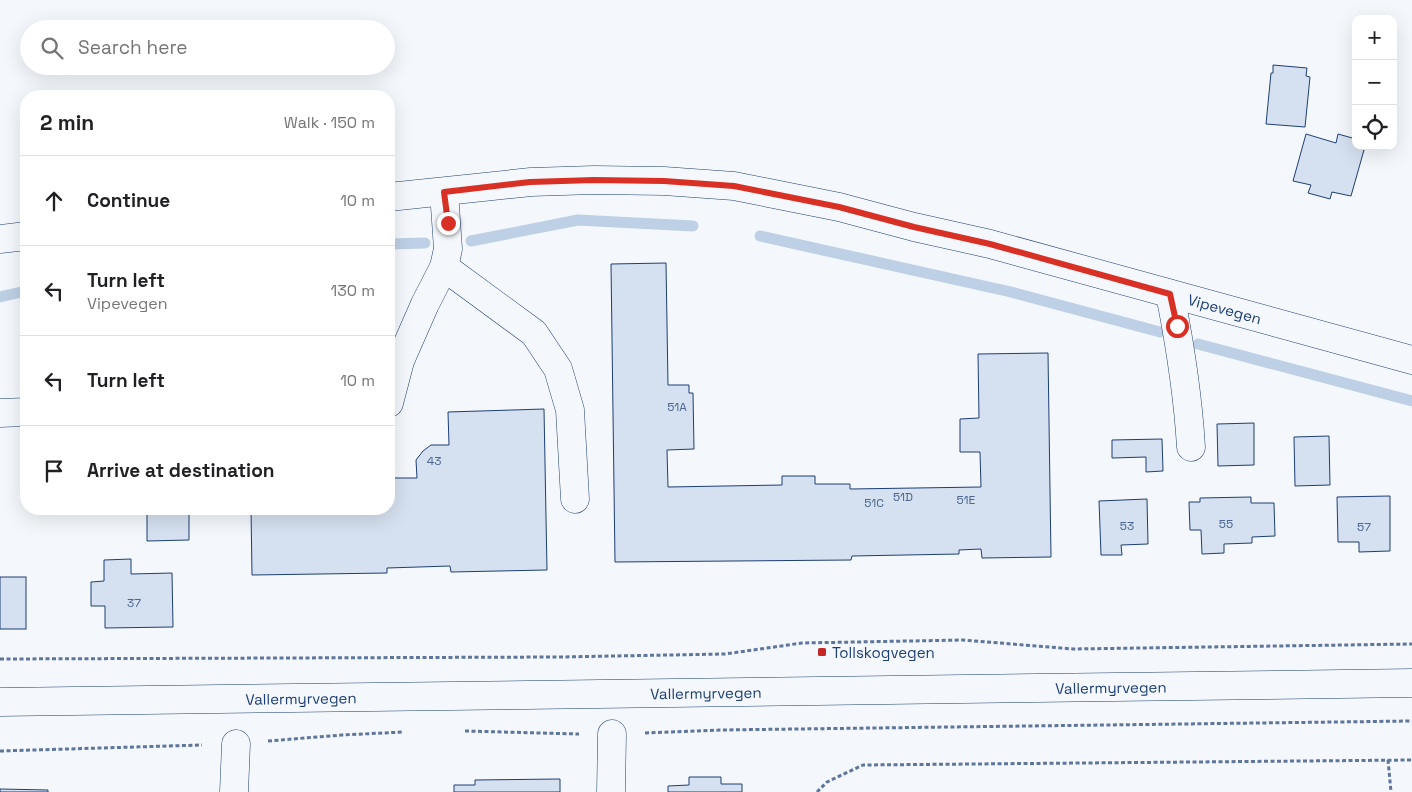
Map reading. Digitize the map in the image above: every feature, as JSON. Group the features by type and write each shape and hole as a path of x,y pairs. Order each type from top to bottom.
{"main road":[{"name":"Vipevegen","path":"395,196 530,182 594,180 664,181 734,186 839,207 914,227 990,244 1412,360"},
{"path":"395,380 400,361 425,304 444,267 448,249 444,192"},
{"path":"0,238 20,236"},
{"path":"444,267 534,333 558,369 570,410 575,499"},
{"path":"1170,294 1177,326 1188,402 1191,447"},
{"path":"0,413 20,412"},
{"name":"Vallermyrvegen","path":"0,702 1412,683"},
{"path":"611,792 612,734"},
{"path":"234,792 236,744"}],"path":[{"path":"0,659 569,657 725,654 802,643 963,640 1073,649 1412,644"},
{"path":"456,731 612,734 720,730 1412,721"},
{"path":"0,750 236,744 342,735 408,732"},
{"path":"1388,760 1391,792"},
{"path":"817,792 827,782 863,765 1412,760"}],"building":[{"path":"1273,65 1307,68 1306,76 1310,77 1305,127 1266,124"},
{"path":"1306,134 1336,143 1338,134 1352,138 1352,150 1364,150 1351,196 1332,192 1330,199 1308,193 1311,185 1293,181"},
{"path":"666,263 668,385 689,385 689,393 693,393 694,449 667,450 668,487 782,485 782,476 815,476 815,484 850,484 850,489 981,487 980,452 960,452 960,419 979,418 978,354 1048,353 1051,557 982,558 981,549 959,550 959,554 852,556 851,560 615,562 611,264"},
{"path":"544,409 547,570 451,572 450,566 387,568 387,573 252,575 251,515 395,515 395,478 417,478 416,460 423,451 431,445 449,445 448,412"},
{"path":"1254,423 1254,465 1218,466 1217,424"},
{"path":"1329,436 1330,485 1295,486 1294,437"},
{"path":"1162,439 1163,471 1146,472 1146,457 1112,458 1112,440"},
{"path":"1390,496 1390,551 1359,552 1359,542 1338,542 1337,497"},
{"path":"1251,497 1251,503 1274,503 1275,536 1252,537 1252,543 1224,544 1224,553 1202,554 1201,530 1190,530 1189,502 1200,502 1200,498"},
{"path":"1147,499 1148,544 1121,545 1122,555 1101,555 1099,501"},
{"path":"147,515 189,515 189,540 147,541"},
{"path":"131,559 131,574 172,573 173,627 105,628 105,606 91,606 91,582 104,581 104,560"},
{"path":"0,577 26,577 26,629 0,629"},
{"path":"689,777 721,777 721,784 742,784 742,792 668,792 668,786 689,785"},
{"path":"560,779 560,792 454,792 454,785 475,785 475,780"},
{"path":"0,789 48,790 48,792 0,792"}],"waterway":[{"path":"471,241 578,220 693,226"},
{"path":"760,236 1011,292 1160,332"},
{"path":"395,244 425,243"},
{"path":"0,297 20,292"},
{"path":"1198,344 1412,401"}],"place":[{"name":"Tollskogvegen","path":"822,652"}],"route":[{"path":"448,223 444,192 530,182 594,180 664,181 734,186 839,207 914,227 990,244 1170,294 1177,326"}]}
